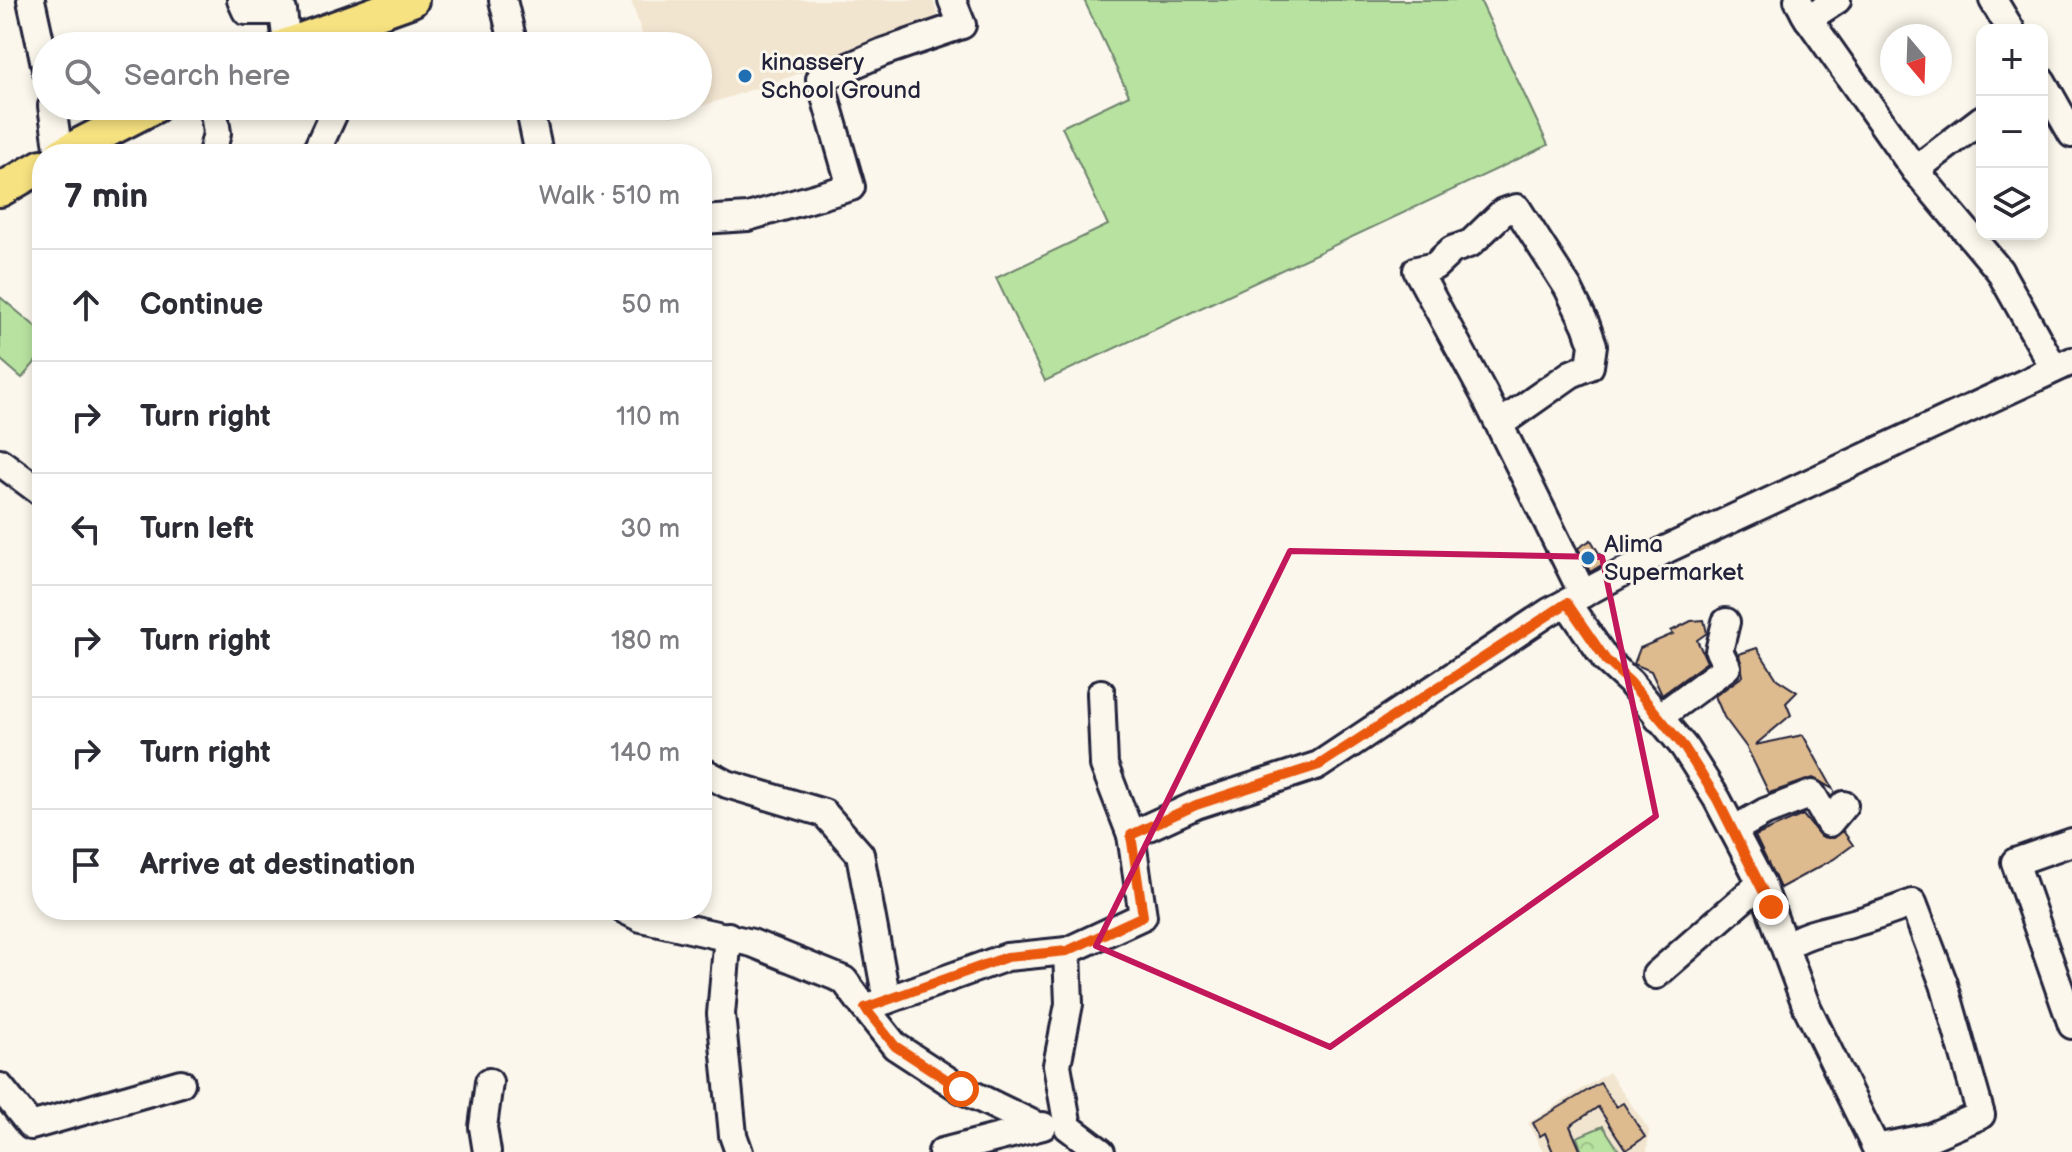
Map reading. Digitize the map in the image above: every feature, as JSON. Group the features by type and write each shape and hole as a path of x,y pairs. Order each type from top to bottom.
{"main road":[{"path":"346,32 378,6 412,0"},
{"path":"81,144 128,120"},
{"path":"0,190 32,172"}],"street":[{"path":"31,0 38,32"},
{"path":"241,0 246,11 283,11 285,32"},
{"path":"503,0 511,32"},
{"path":"712,219 748,217 851,187 820,79 883,52 962,25 952,0"},
{"path":"1131,835 1196,805 1319,765 1575,598 1667,549 2063,365 1999,270 1915,170 1803,9 1837,0"},
{"path":"1993,0 2007,24"},
{"path":"2048,92 2072,134"},
{"path":"55,120 59,144"},
{"path":"214,144 215,120"},
{"path":"320,144 331,120"},
{"path":"532,120 537,144"},
{"path":"1915,170 1976,124"},
{"path":"1500,424 1571,374 1590,366 1593,345 1568,288 1517,208 1503,212 1471,243 1452,250 1435,266 1417,270 1500,424 1575,598 1606,660 1630,682 1684,747 1733,830 1761,883 1806,1005 1876,1148 1930,1137 1981,1115 1944,984 1913,903 1856,923 1835,925 1798,938 1785,947"},
{"path":"0,462 32,486"},
{"path":"1658,718 1727,667 1719,651 1726,622"},
{"path":"876,1004 1007,957 1067,951 1143,916 1131,835 1104,765 1101,693"},
{"path":"712,776 727,784 824,813 860,854 876,1004 895,1046 961,1089 1037,1126"},
{"path":"1733,830 1765,812 1812,794 1829,823 1844,805"},
{"path":"2072,842 2015,862 2072,1025"},
{"path":"1656,975 1761,883"},
{"path":"651,920 728,936 844,980 876,1004"},
{"path":"728,936 721,1014 733,1135 739,1152"},
{"path":"1067,951 1069,1004 1057,1065 1068,1127"},
{"path":"487,1152 483,1127 489,1082"},
{"path":"0,1087 31,1126 181,1083"},
{"path":"942,1152 1037,1126 1068,1127 1101,1152"}],"highlighted area":[{"path":"1290,551 1602,557 1656,816 1330,1047 1096,946"}],"shaded area":[{"name":"kinassery School Ground","path":"631,0 933,0 941,26 712,103 712,32 641,32"},
{"path":"1609,1072 1649,1130 1647,1152 1543,1152 1528,1123"}],"green space":[{"path":"1084,0 1480,0 1548,145 1045,381 996,278 1108,225 1062,127 1129,95"},
{"path":"0,297 32,324 32,366 22,378 0,359"},
{"path":"1603,1126 1620,1152 1582,1152 1577,1137"}],"building":[{"name":"Alima Supermarket","path":"1591,540 1605,563 1590,572 1578,548"},
{"path":"1704,620 1707,633 1697,640 1707,662 1662,695 1651,671 1634,664 1640,648 1673,634 1671,631 1691,621"},
{"path":"1757,648 1777,679 1797,692 1786,703 1791,715 1755,745 1803,735 1833,789 1813,778 1769,793 1747,748 1724,717 1715,696 1743,676 1739,654"},
{"path":"1803,815 1821,837 1834,838 1843,831 1853,845 1834,859 1780,888 1755,836"},
{"path":"1600,1083 1616,1107 1623,1103 1645,1137 1626,1150 1598,1107 1570,1126 1581,1152 1553,1152 1545,1133 1540,1136 1533,1123"}],"place":[{"name":"kinassery School Ground","path":"745,76"},
{"name":"Alima Supermarket","path":"1588,558"}],"route":[{"path":"961,1089 895,1046 865,1008 1007,957 1067,951 1143,916 1131,835 1196,805 1319,765 1567,603 1606,660 1630,682 1684,747 1717,799 1771,907"}]}
